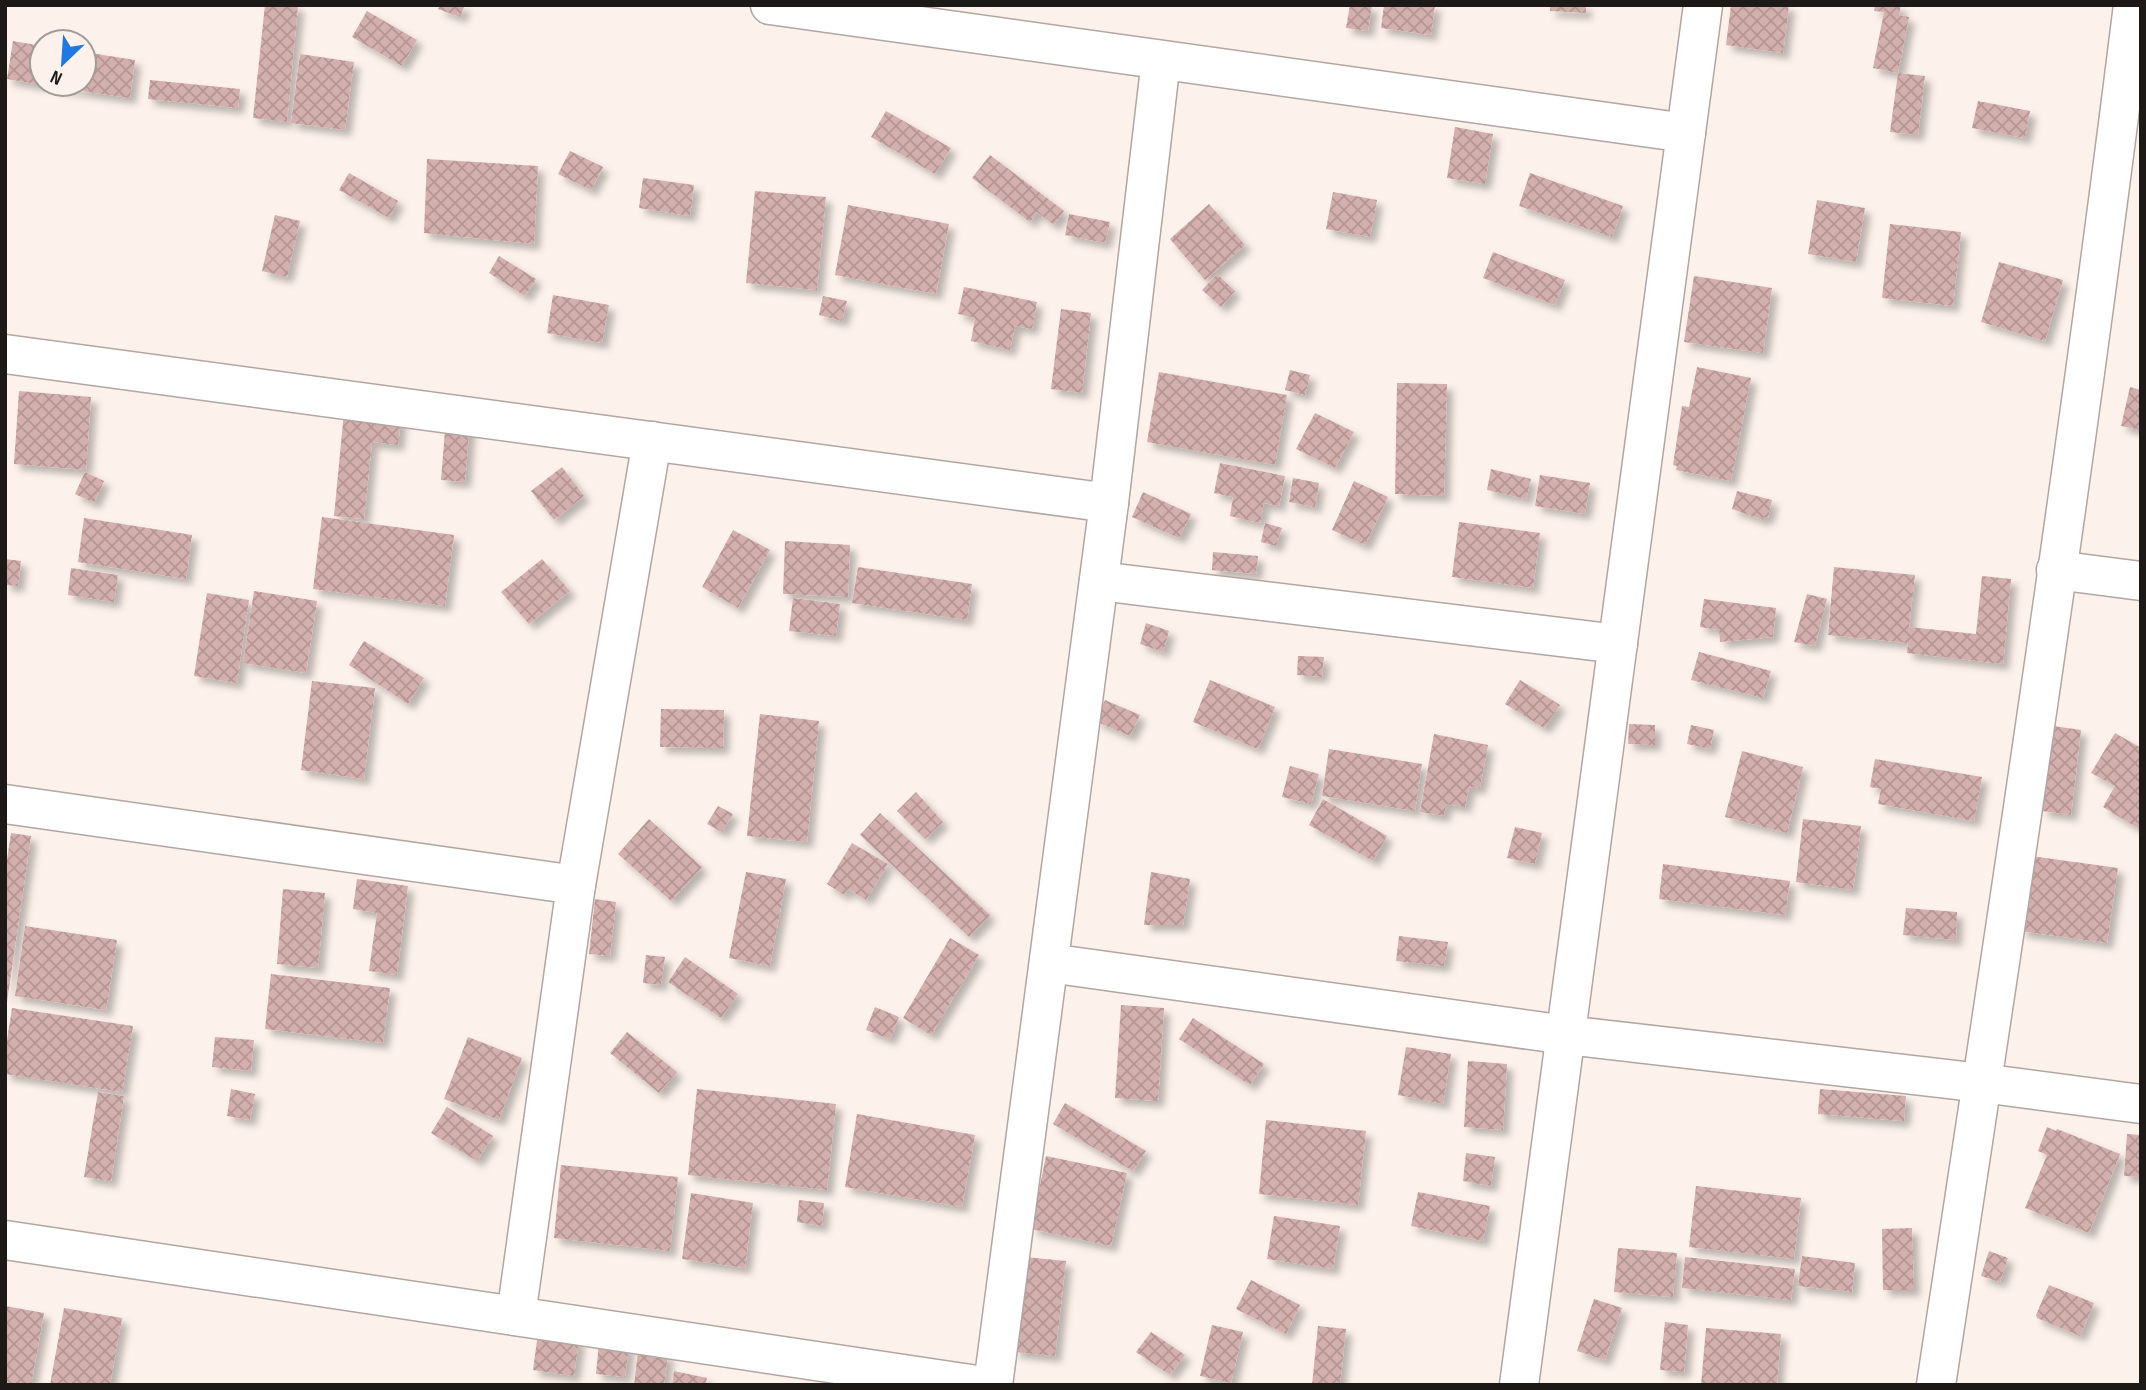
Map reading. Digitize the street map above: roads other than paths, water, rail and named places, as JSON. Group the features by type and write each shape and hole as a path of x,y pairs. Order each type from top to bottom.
{"street":[{"path":"769,5 1686,133"},
{"path":"1519,1385 1703,5"},
{"path":"1936,1385 2056,570 2126,186 2133,5"},
{"path":"993,1385 1109,503 1161,60"},
{"path":"5,354 1109,503"},
{"path":"516,1316 576,885 652,442"},
{"path":"2056,570 2141,581"},
{"path":"1098,581 1618,644"},
{"path":"5,804 576,885"},
{"path":"1049,963 1566,1035 2141,1104"},
{"path":"5,1240 977,1385"}]}
